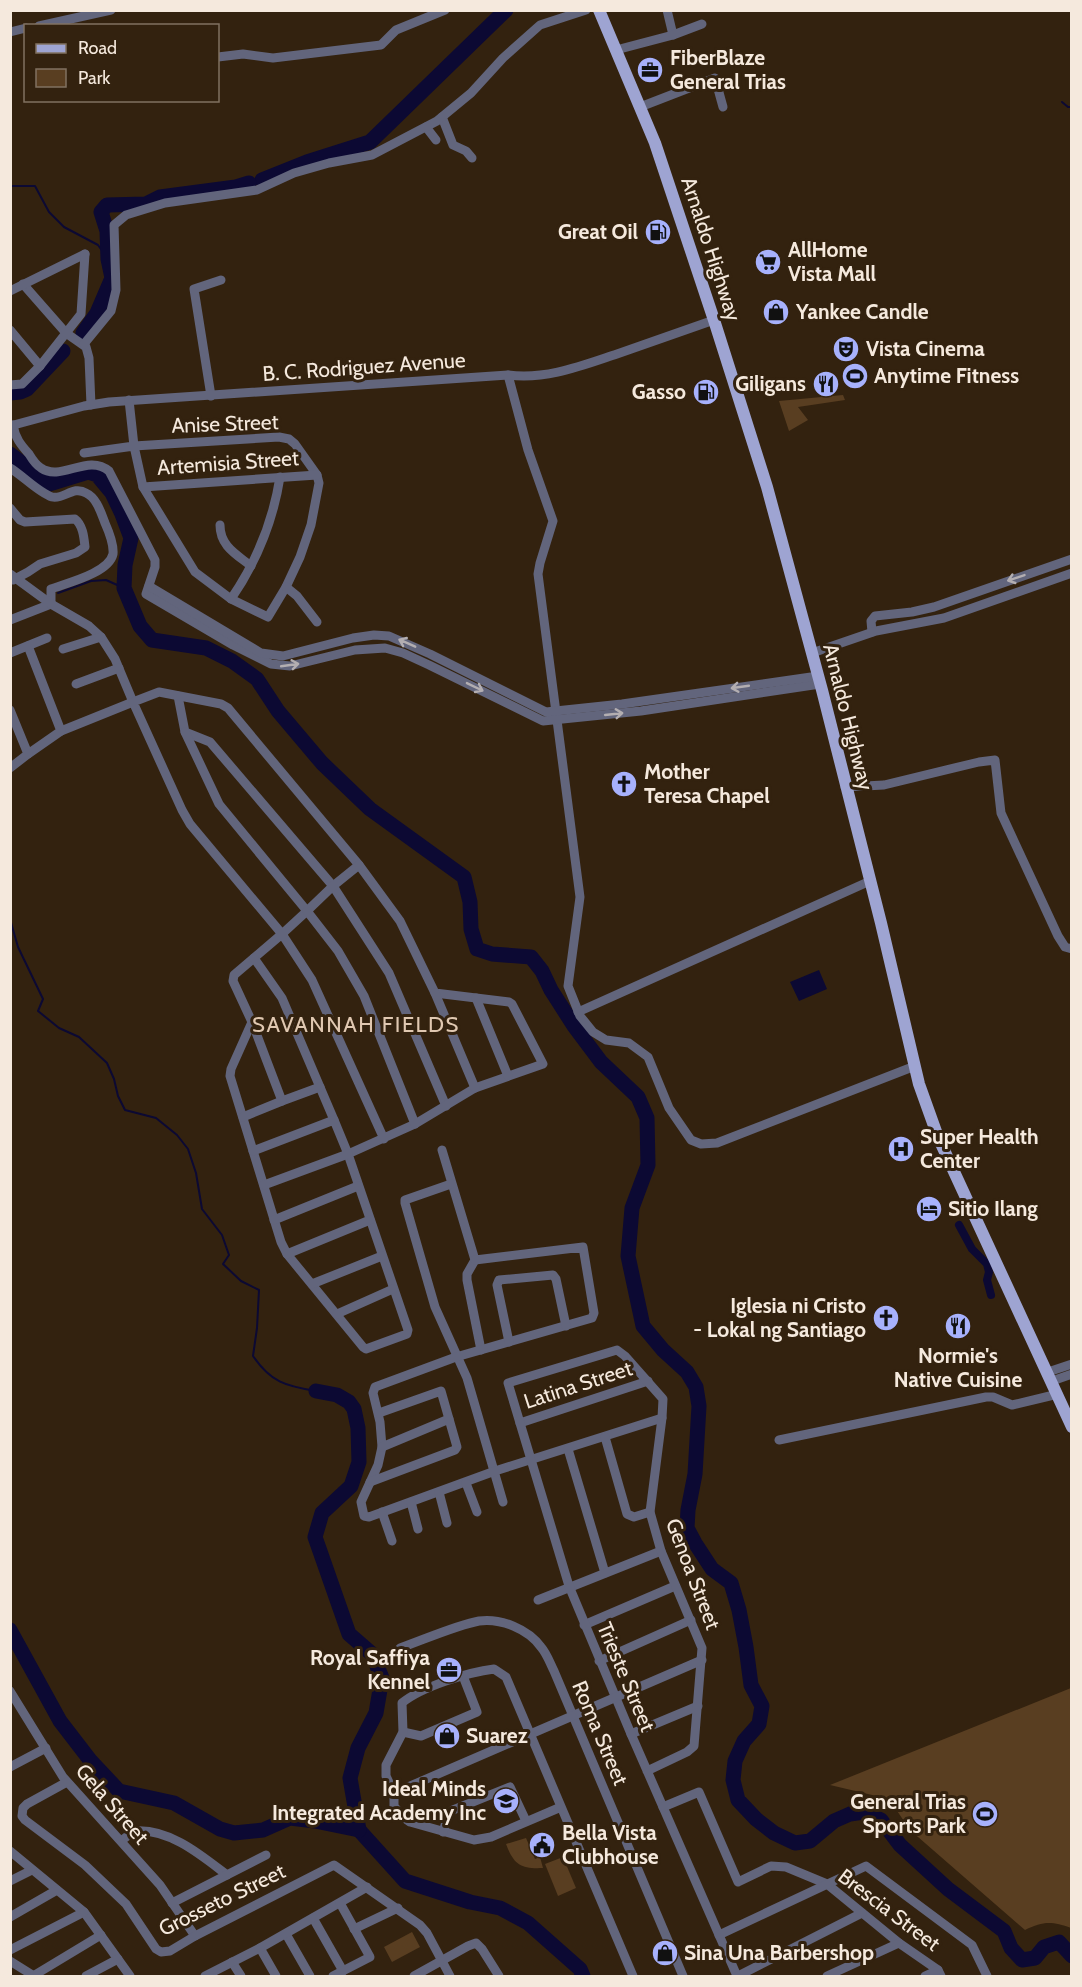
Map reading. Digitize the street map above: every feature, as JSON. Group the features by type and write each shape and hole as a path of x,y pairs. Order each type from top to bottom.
{"main road":[{"name":"Arnaldo Highway","path":"598,10 655,143 767,487 819,680 924,1101 938,1137 1058,1394 1071,1427"}],"street":[{"path":"44,24 64,15 111,10"},
{"path":"219,57 243,54 273,58 381,45 396,30 445,10"},
{"path":"84,344 111,311 116,290 114,225 126,215 165,203 257,190 294,173 372,154 442,117 471,93 503,58 540,25 586,10"},
{"path":"667,10 673,34"},
{"path":"616,50 702,24"},
{"path":"640,107 715,78 723,107"},
{"path":"442,117 453,145 466,151 472,158"},
{"path":"426,127 436,140"},
{"path":"10,291 85,254 81,314 40,366 22,384 10,385"},
{"path":"211,396 194,289 221,280"},
{"path":"23,284 66,333 84,344 88,352 91,405"},
{"name":"B. C. Rodriguez Avenue","path":"11,426 91,405 129,400 551,374 586,365 714,320"},
{"path":"10,330 40,366"},
{"path":"508,375 528,450 553,521 538,574 580,897 568,986 580,1016 594,1032 606,1040 629,1043 648,1057 669,1108 691,1140 701,1144 717,1143 915,1066"},
{"path":"129,400 134,446 142,487 195,572 231,599 268,617 300,557 311,525 319,483 317,475"},
{"path":"11,426 15,438 41,468 57,471 96,464 110,471 155,560 148,590 267,654 283,656 365,636 389,636 556,715 622,704 819,680"},
{"name":"Anise Street","path":"84,453 134,446 284,438 295,444 317,475"},
{"path":"10,468 51,496 58,497 75,490 91,495 108,530 113,555 108,564 99,571 51,589 51,604"},
{"name":"Artemisia Street","path":"142,487 317,475"},
{"path":"231,599 262,544 271,519 280,477"},
{"path":"10,508 15,516 25,522 75,519 80,525 85,543 85,547 80,552 40,564 12,578 89,626 101,636 112,652 182,810 190,824 282,934 312,980 384,1139"},
{"path":"220,525 225,545 251,566"},
{"path":"872,632 871,621 875,616 934,607 1071,559"},
{"path":"812,653 872,632 944,618 1071,573"},
{"path":"286,587 297,596 316,622"},
{"path":"10,620 51,604"},
{"path":"63,649 101,636"},
{"path":"10,654 47,638"},
{"path":"28,646 61,731"},
{"path":"76,684 118,668"},
{"path":"10,768 61,731 159,692 221,704 228,708 359,865 400,921 435,993 475,1088"},
{"path":"178,696 185,732 219,804 338,951 364,996 416,1124"},
{"path":"10,710 28,754"},
{"path":"185,732 210,742 333,886 389,973 446,1106"},
{"path":"845,787 884,785 995,760 1002,813 1058,936 1065,947 1071,949"},
{"path":"282,1101 252,1022 233,981 234,975 359,865"},
{"path":"578,1012 870,881"},
{"path":"252,1022 231,1069 231,1076 274,1220 287,1254 366,1349 408,1334 348,1154 282,998 254,958"},
{"path":"264,1185 384,1139 416,1124 475,1088 543,1064 509,1002 435,993"},
{"path":"476,998 508,1076"},
{"path":"243,1117 320,1087"},
{"path":"253,1151 334,1120"},
{"path":"442,1150 475,1260 467,1274 467,1280 481,1350"},
{"path":"452,1184 405,1200 405,1203 435,1307 467,1378 504,1502"},
{"path":"274,1220 358,1186"},
{"path":"287,1254 370,1220"},
{"path":"475,1260 584,1248 594,1313 592,1318 456,1357 375,1387 373,1393 379,1413 382,1447 378,1465 361,1502 364,1516 369,1517 495,1471 662,1418"},
{"path":"312,1284 382,1256"},
{"path":"509,1342 497,1285 499,1280 553,1275 556,1279 566,1326"},
{"path":"337,1314 393,1290"},
{"name":"Genoa Street","path":"508,1383 617,1350 663,1399 650,1512 661,1551 702,1648 702,1660 694,1746 687,1752 647,1771"},
{"path":"1050,1377 1071,1364"},
{"path":"1050,1377 1071,1374"},
{"name":"Latina Street","path":"520,1424 648,1381"},
{"name":"Trieste Street","path":"508,1383 568,1586 738,1977"},
{"path":"370,1482 455,1450 457,1447 441,1391 379,1413"},
{"path":"779,1440 986,1397 993,1397 1012,1405 1058,1394"},
{"path":"382,1447 449,1419"},
{"path":"605,1437 627,1515 634,1517 650,1512"},
{"path":"567,1449 605,1573"},
{"path":"466,1483 477,1512"},
{"path":"439,1492 447,1523"},
{"path":"411,1502 418,1529"},
{"path":"382,1512 392,1541"},
{"path":"538,1600 568,1586 661,1551"},
{"path":"584,1625 675,1586"},
{"name":"Roma Street","path":"400,1648 478,1621 492,1620 508,1624 532,1637 542,1647 681,1976"},
{"path":"599,1661 691,1620"},
{"path":"394,1793 702,1660"},
{"path":"561,1807 479,1840 410,1822 394,1806 394,1793 386,1776 386,1765 403,1732 402,1703 412,1695 476,1671 494,1669 506,1677 633,1977"},
{"path":"403,1732 421,1736 477,1712 463,1676"},
{"name":"Gela Street","path":"10,1691 67,1782 160,1885 195,1936"},
{"path":"631,1734 698,1706"},
{"path":"10,1767 46,1748"},
{"name":"Grosseto Street","path":"67,1782 23,1808 22,1816 85,1865 126,1904 160,1952 170,1951 334,1865 367,1887"},
{"path":"443,1832 448,1815 453,1810 510,1787 526,1821"},
{"name":"Brescia Street","path":"663,1807 699,1792 738,1882 771,1866 786,1867 827,1884 899,1943 940,1973"},
{"path":"121,1841 134,1831 161,1835 200,1853 227,1875"},
{"path":"10,1851 84,1912 130,1977"},
{"path":"172,1903 266,1855"},
{"path":"719,1935 866,1866 972,1945 987,1977"},
{"path":"10,1881 32,1870"},
{"path":"207,1976 367,1887 420,1925 427,1933 450,1977"},
{"path":"10,1917 57,1890"},
{"path":"333,1977 370,1957 340,1903"},
{"path":"354,1929 398,1908"},
{"path":"10,1950 84,1912"},
{"path":"738,1977 862,1913"},
{"path":"314,1918 343,1971"},
{"path":"286,1934 310,1977"},
{"path":"10,1961 34,1976 101,1935"},
{"path":"414,1977 476,1943 499,1977"},
{"path":"827,1977 899,1943"},
{"path":"260,1948 276,1977"},
{"path":"86,1977 118,1959"},
{"path":"232,1962 241,1977"},
{"path":"925,1977 940,1973"}],"green space":[{"path":"843,395 845,400 798,407 808,420 789,431 779,401"},
{"name":"General Trias Sports Park","path":"1071,1688 1071,1928 1048,1923 1025,1930 910,1830 889,1799 830,1785"},
{"path":"526,1838 535,1859 540,1857 543,1868 529,1868 519,1864 512,1857 506,1844"},
{"path":"563,1857 576,1888 558,1896 545,1864"},
{"path":"412,1932 420,1947 392,1962 384,1947"}],"shaded area":[{"path":"819,970 827,989 799,1001 790,982"}],"waterway":[{"path":"262,180 307,162 370,142 506,10"},
{"path":"1062,102 1072,107"},
{"path":"83,333 97,313 112,278 108,259 107,231 101,212 107,205 146,204 160,197 236,187 249,183"},
{"path":"10,186 35,186 49,212 64,227 98,245 108,259"},
{"path":"10,393 27,389 63,351"},
{"path":"10,454 49,484 88,472 97,475 112,493 131,538 125,565 124,588 140,626 152,640 206,648 232,661 257,679 278,711 322,763 370,809 464,877 470,902 471,929 477,949 492,954 531,957 542,971 574,1026 601,1062 638,1097 647,1118 648,1165 632,1208 628,1256 643,1326 663,1350 687,1372 696,1387 699,1406 695,1474 687,1528 712,1569 731,1583 739,1610 751,1685 762,1706 759,1724 744,1741 735,1761 733,1780 738,1800 756,1819 774,1833 795,1843 810,1841 834,1821 850,1814 864,1812 881,1820 900,1845 948,1889 1004,1931 1011,1948 1022,1960 1035,1958 1044,1947 1059,1942 1072,1956"},
{"path":"58,593 91,581 106,580 124,588"},
{"path":"10,919 18,947 43,999 38,1011 59,1028 79,1037 107,1063 125,1110 156,1118 177,1135 188,1149 196,1173 202,1209 222,1235 229,1255 223,1264 241,1281 259,1290 253,1356 266,1372 287,1385 316,1391"},
{"path":"959,1225 972,1249 987,1264 989,1272 987,1280 991,1295"},
{"path":"316,1391 337,1395 349,1402 354,1409 358,1428 359,1462 351,1486 322,1513 315,1537 349,1634 372,1654 382,1678 376,1713 358,1748 350,1778 359,1830 405,1881 470,1902 500,1908 528,1923 580,1969 583,1976"},
{"path":"10,1630 60,1721 90,1760 119,1791 174,1803 220,1829 234,1833 263,1830 290,1818 359,1830"}],"place":[{"name":"FiberBlaze General Trias","path":"650,70"},
{"name":"Great Oil","path":"658,232"},
{"name":"AllHome Vista Mall","path":"768,262"},
{"name":"Yankee Candle","path":"776,312"},
{"name":"Vista Cinema","path":"846,349"},
{"name":"Anytime Fitness","path":"855,376"},
{"name":"Giligans","path":"826,384"},
{"name":"Gasso","path":"706,392"},
{"name":"Mother Teresa Chapel","path":"624,784"},
{"name":"Super Health Center","path":"901,1149"},
{"name":"Sitio Ilang","path":"929,1209"},
{"name":"Iglesia ni Cristo - Lokal ng Santiago","path":"886,1318"},
{"name":"Normie's Native Cuisine","path":"958,1326"},
{"name":"Royal Saffiya Kennel","path":"449,1670"},
{"name":"Suarez","path":"447,1736"},
{"name":"Ideal Minds Integrated Academy Inc","path":"506,1801"},
{"name":"General Trias Sports Park","path":"985,1814"},
{"name":"Bella Vista Clubhouse","path":"542,1845"},
{"name":"Sina Una Barbershop","path":"665,1953"}],"district":[{"name":"SAVANNAH FIELDS","path":"356,1024"}]}
